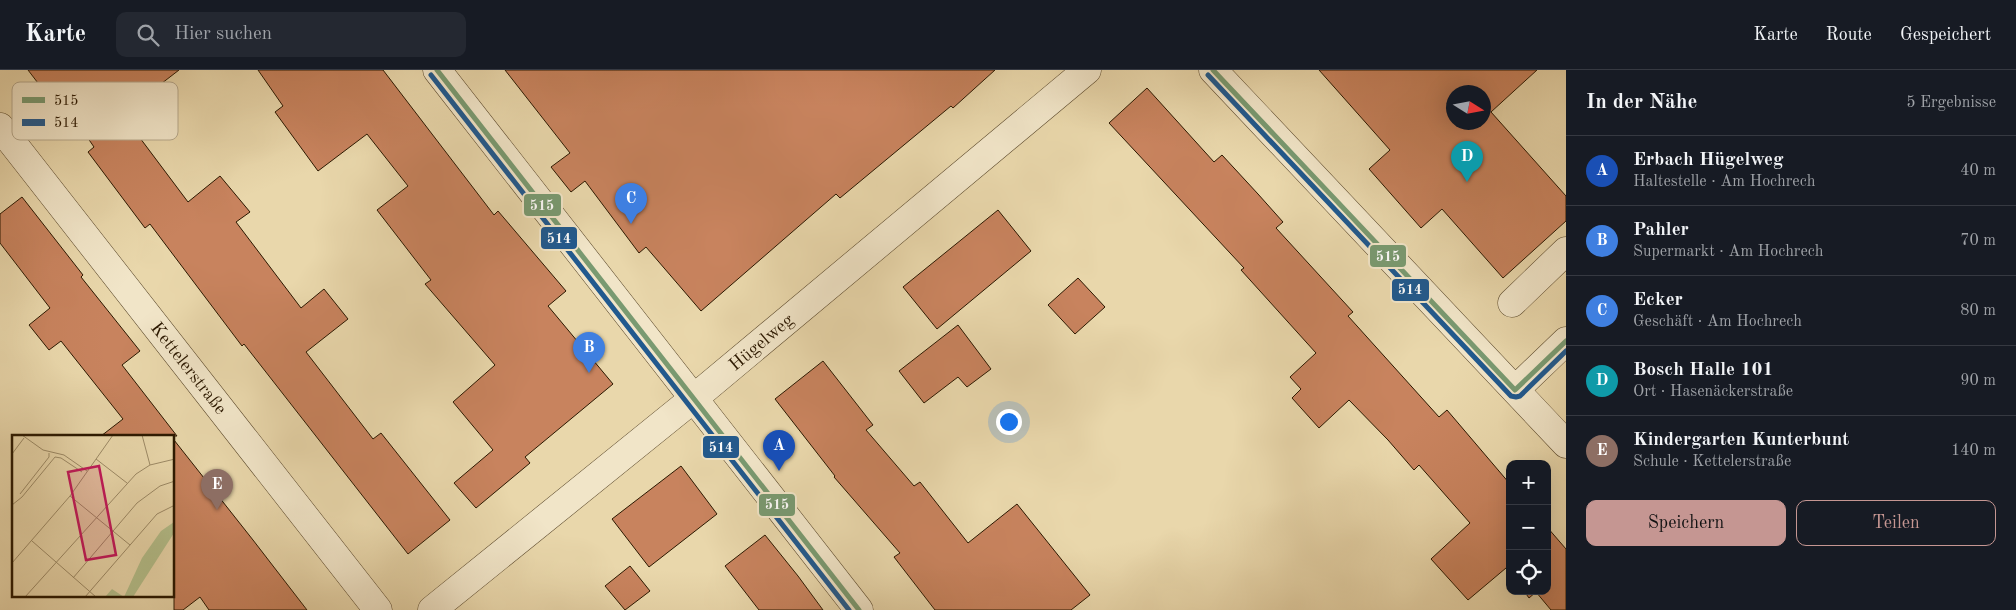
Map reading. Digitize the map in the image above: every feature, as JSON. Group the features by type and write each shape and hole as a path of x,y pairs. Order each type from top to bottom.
{"street":[{"path":"437,70 859,610"},
{"name":"Hügelweg","path":"432,610 693,399 1087,70"},
{"path":"1212,70 1566,444"},
{"name":"Kettelerstraße","path":"0,127 378,610"},
{"path":"1512,303 1566,251"},
{"path":"1515,390 1566,341"}],"building":[{"path":"28,70 179,70 163,82 37,82"},
{"path":"258,70 383,70 494,215 498,211 566,291 548,306 613,384 525,457 530,463 476,508 454,483 493,450 453,402 495,365 425,284 431,280 377,210 408,186 367,134 318,171 275,112 283,106"},
{"path":"505,70 995,70 953,108 951,106 840,198 836,194 701,311 646,247 639,253 585,181 571,192 551,167 570,153"},
{"path":"1319,70 1537,70 1491,112 1566,196 1566,221 1503,278 1442,209 1421,228 1369,169 1390,150"},
{"path":"1147,88 1214,162 1222,155 1283,222 1276,228 1353,312 1348,316 1439,417 1447,410 1506,479 1506,568 1468,600 1431,559 1470,523 1419,465 1414,470 1349,400 1319,428 1292,398 1301,389 1290,377 1316,353 1241,270 1244,268 1109,123"},
{"path":"89,140 142,140 188,202 220,176 250,212 236,222 301,308 324,289 348,319 306,352 373,439 381,433 450,520 408,554 244,344 242,346 150,224 145,228 88,152 94,147"},
{"path":"22,197 83,275 81,277 140,351 122,365 177,436 102,435 123,419 61,341 49,350 29,325 50,308 0,243 0,214"},
{"path":"998,210 1031,251 937,329 903,287"},
{"path":"1078,278 1105,307 1075,334 1048,305"},
{"path":"958,325 991,369 967,387 958,377 924,403 899,371"},
{"path":"823,361 873,425 866,430 914,486 920,482 968,543 1017,504 1090,595 1071,610 935,610 894,557 900,553 834,477 775,399"},
{"path":"175,441 307,610 209,610 200,597 183,610 174,610"},
{"path":"681,466 717,514 649,567 612,519"},
{"path":"1551,532 1566,549 1566,610 1551,610 1538,595 1551,595"},
{"path":"765,535 823,610 759,610 725,566"},
{"path":"630,566 650,591 625,610 605,586"}],"transit line":[{"name":"515","path":"437,70 859,610"},
{"name":"515","path":"1213,70 1515,390 1566,341"},
{"name":"514","path":"431,75 849,610"},
{"name":"514","path":"1208,75 1511,396 1520,396 1566,351"}],"place":[{"name":"Bosch Halle 101","path":"1467,182"},
{"name":"Ecker","path":"631,224"},
{"name":"Pahler","path":"589,373"},
{"name":"Erbach Hügelweg","path":"779,471"},
{"name":"Kindergarten Kunterbunt","path":"217,510"}]}
